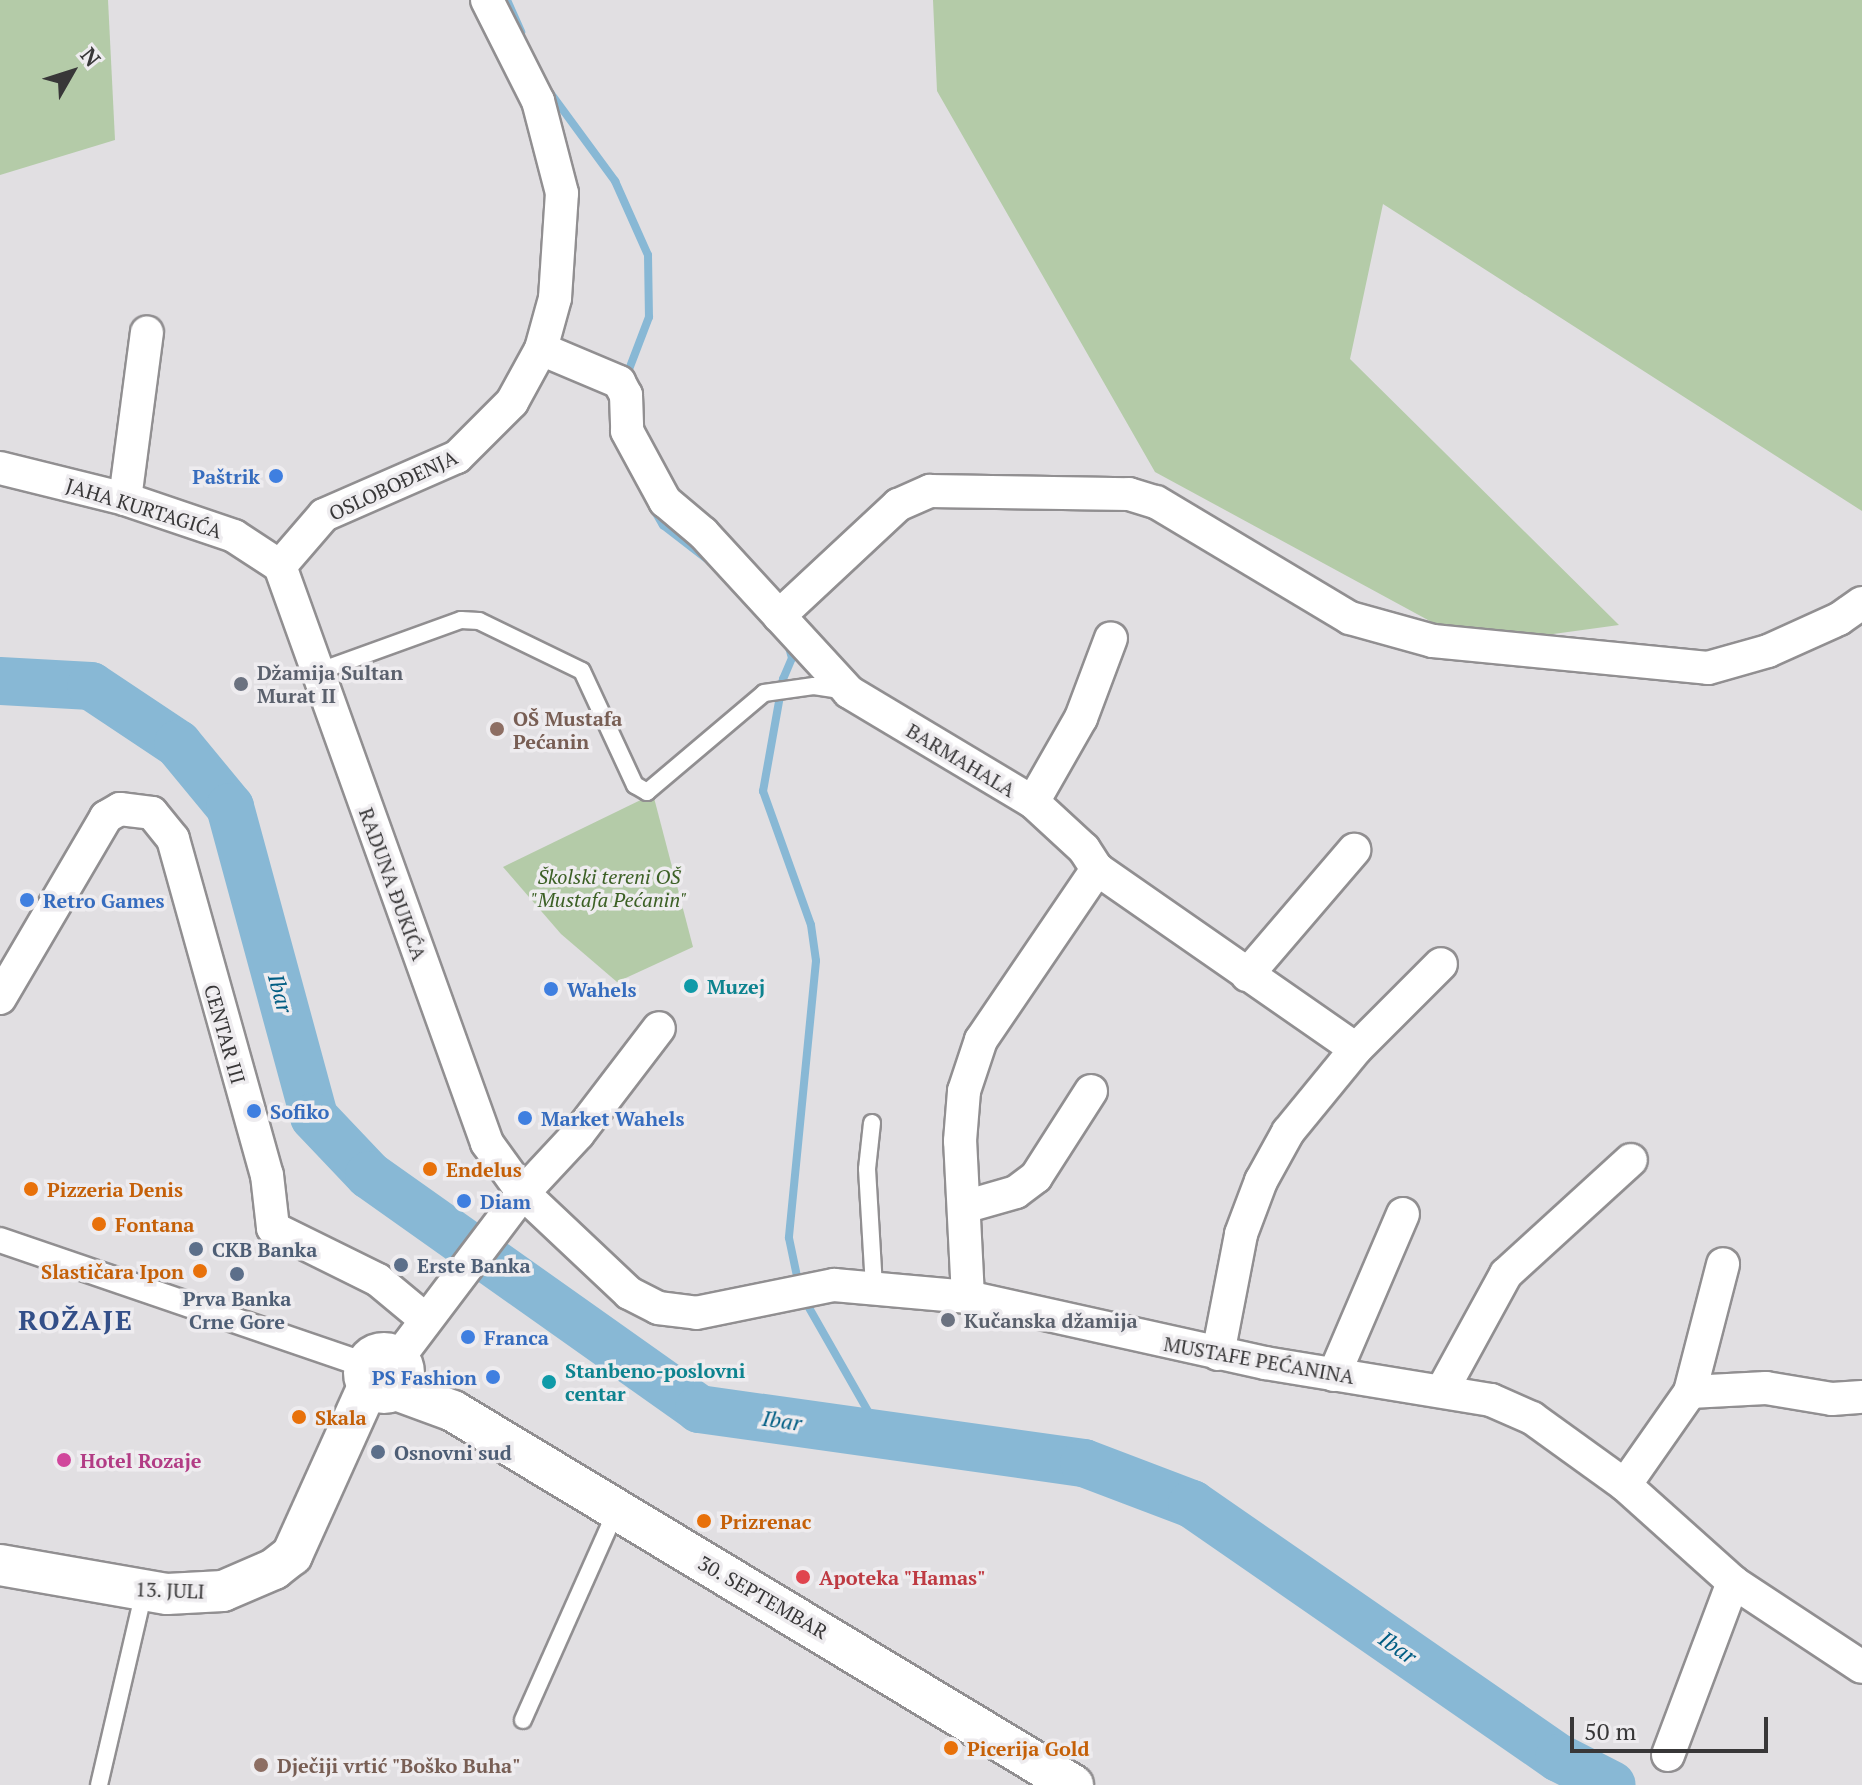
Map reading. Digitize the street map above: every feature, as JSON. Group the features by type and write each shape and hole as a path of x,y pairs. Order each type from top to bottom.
{"street":[{"name":"OSLOBOĐENJA","path":"280,566 324,515 457,457 512,402 541,349 560,262 562,193 538,101 487,0"},
{"path":"125,499 147,332"},
{"name":"BARMAHALA","path":"541,349 622,389 627,431 665,501 703,533 849,692 1033,802 1084,849 1097,869 1356,1049"},
{"name":"JAHA KURTAGIĆA","path":"0,468 125,499 234,536 280,566"},
{"path":"779,616 898,505 930,491 1129,494 1156,502 1350,618 1433,641 1708,668 1768,651 1839,619 1862,603"},
{"name":"RADUNA ÐUKIĆA","path":"280,566 487,1143 517,1202"},
{"path":"1033,802 1081,718 1111,638"},
{"name":"CENTAR III","path":"0,998 106,817 120,809 152,813 173,839 267,1175 273,1228 378,1280 425,1319"},
{"path":"1247,975 1354,850"},
{"path":"968,1297 964,1091 981,1040 1097,869"},
{"path":"1218,1354 1241,1234 1261,1181 1288,1132 1356,1049 1441,964"},
{"path":"0,1240 386,1373 517,1202 578,1134 659,1028"},
{"path":"964,1207 1016,1192 1036,1177 1091,1091"},
{"path":"1443,1389 1506,1274 1631,1160"},
{"name":"MUSTAFE PEĆANINA","path":"517,1202 629,1293 658,1308 696,1313 799,1291 874,1288 968,1297 1218,1354 1334,1375 1443,1389 1491,1400 1532,1418 1625,1485 1733,1582 1862,1667"},
{"path":"1334,1375 1403,1214"},
{"path":"1625,1485 1690,1392 1723,1264"},
{"name":"30. SEPTEMBAR","path":"386,1373 807,1621 1073,1785"},
{"name":"13. JULI","path":"0,1565 144,1591 223,1591 274,1569 292,1555 386,1373"},
{"path":"1690,1392 1766,1388 1832,1399 1862,1397"},
{"path":"1668,1755 1733,1582"}],"lane":[{"path":"317,672 461,620 479,621 582,671 635,785 647,792 775,688 849,692"},
{"path":"872,1123 867,1169 874,1288"},
{"path":"523,1720 616,1511"},
{"path":"99,1785 144,1591"}],"green space":[{"path":"0,0 108,0 115,140 0,175"},
{"path":"933,0 1862,0 1862,511 1383,204 1350,359 1619,625 1474,645 1155,472 937,91"},
{"name":"Školski tereni OŠ \"Mustafa Pećanin\"","path":"653,794 693,947 617,982 561,934 503,867"}],"waterway":[{"path":"507,0 521,32"},
{"path":"549,91 615,181 648,255 649,317 625,380"},
{"path":"653,508 663,525 716,566"},
{"path":"788,644 792,658 783,679 763,791 811,925 816,961 789,1238 799,1286"},
{"name":"Ibar","path":"0,681 91,686 178,744 230,807 314,1117 369,1175 699,1409 1084,1463 1192,1504 1559,1758 1612,1785"},
{"path":"804,1299 881,1434"}],"place":[{"name":"Paštrik","path":"276,476"},
{"name":"Džamija Sultan Murat II","path":"241,684"},
{"name":"OŠ Mustafa Pećanin","path":"497,729"},
{"name":"Retro Games","path":"27,900"},
{"name":"Muzej","path":"691,986"},
{"name":"Wahels","path":"551,989"},
{"name":"Sofiko","path":"254,1111"},
{"name":"Market Wahels","path":"525,1118"},
{"name":"Endelus","path":"430,1169"},
{"name":"Pizzeria Denis","path":"31,1189"},
{"name":"Diam","path":"464,1201"},
{"name":"Fontana","path":"99,1224"},
{"name":"CKB Banka","path":"196,1249"},
{"name":"Erste Banka","path":"401,1265"},
{"name":"Slastičara Ipon","path":"200,1271"},
{"name":"Prva Banka Crne Gore","path":"237,1274"},
{"name":"Kučanska džamija","path":"948,1320"},
{"name":"Franca","path":"468,1337"},
{"name":"PS Fashion","path":"493,1377"},
{"name":"Stanbeno-poslovni centar","path":"549,1382"},
{"name":"Skala","path":"299,1417"},
{"name":"Osnovni sud","path":"378,1452"},
{"name":"Hotel Rozaje","path":"64,1460"},
{"name":"Prizrenac","path":"704,1521"},
{"name":"Apoteka \"Hamas\"","path":"803,1577"},
{"name":"Picerija Gold","path":"951,1748"},
{"name":"Dječiji vrtić \"Boško Buha\"","path":"261,1765"}],"district":[{"name":"ROŽAJE","path":"76,1320"}]}
